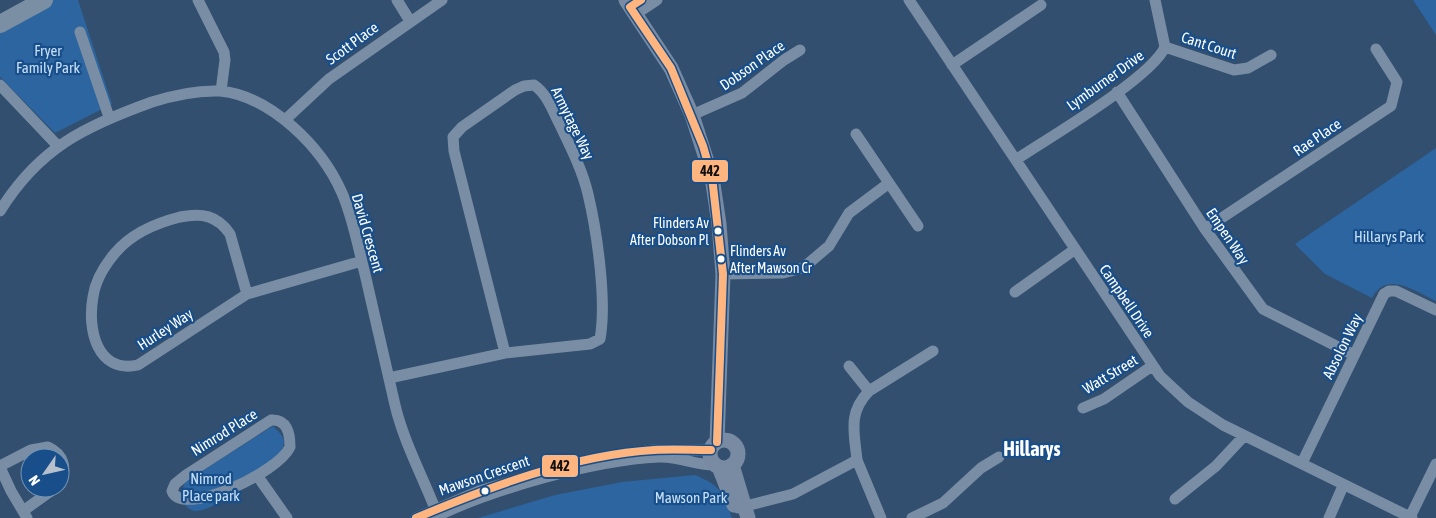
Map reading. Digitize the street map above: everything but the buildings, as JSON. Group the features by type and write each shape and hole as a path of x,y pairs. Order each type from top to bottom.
{"highway":[{"path":"0,24 30,4 44,0"}],"main road":[{"path":"636,4 696,114 712,177 727,274 721,455 742,513"}],"street":[{"path":"198,0 224,52 225,60 221,92"},
{"path":"397,0 410,21"},
{"name":"Scott Place","path":"286,119 329,79 442,0"},
{"path":"636,4 657,0"},
{"name":"Campbell Drive","path":"909,0 1017,159 1074,250 1152,366 1188,402 1244,436 1343,486 1411,517"},
{"path":"1155,0 1165,47"},
{"path":"952,64 1041,5"},
{"path":"80,32 110,117"},
{"name":"Cant Court","path":"1165,47 1234,70 1248,68 1271,55"},
{"name":"Lymburner Drive","path":"1017,159 1117,92 1156,62 1165,47"},
{"name":"Rae Place","path":"1205,229 1391,106 1397,82 1376,49"},
{"name":"Dobson Place","path":"696,114 742,94 784,60 800,50"},
{"name":"Armytage Way","path":"389,378 505,353 590,344 600,339 602,331 598,260 588,194 576,158 548,100 534,85 524,86 515,90 462,127 453,137 454,151 505,353"},
{"path":"0,86 57,145"},
{"name":"David Crescent","path":"0,210 26,174 57,145 110,117 175,95 221,92 246,98 286,119 317,152 333,175 350,218 396,407 436,514"},
{"name":"Empen Way","path":"1117,92 1205,229 1263,309 1354,355"},
{"path":"856,134 918,226"},
{"path":"727,274 783,273 803,268 829,246 849,213 889,183"},
{"name":"Hurley Way","path":"247,294 230,234 224,226 209,216 200,214 173,219 138,233 120,248 106,266 93,295 91,320 93,332 99,349 112,362 120,366 138,365 247,294 362,261"},
{"path":"1015,292 1074,250"},
{"name":"Absolon Way","path":"1302,464 1384,294 1389,290 1396,291 1436,310"},
{"path":"881,518 857,460 853,416 860,399 869,390 933,351"},
{"path":"849,366 869,390"},
{"name":"Watt Street","path":"1084,408 1104,399 1152,366"},
{"name":"Nimrod Place","path":"184,511 177,505 172,491 175,484 186,474 267,421 276,420 287,426 290,447 281,461 261,481 225,504"},
{"path":"1175,499 1216,466 1244,436"},
{"name":"Mawson Crescent","path":"416,518 436,514 501,492 598,466 660,457 681,458 704,465 721,455"},
{"path":"20,456 0,467 25,514 43,498"},
{"path":"912,518 943,502 987,463 999,457"},
{"path":"742,513 801,491 857,460"},
{"path":"1411,517 1436,464"},
{"path":"261,481 287,518"},
{"path":"1329,518 1343,486"}],"green space":[{"name":"Fryer Family Park","path":"53,0 78,0 112,104 55,133 0,77 0,28"},
{"path":"1413,0 1436,0 1436,35"},
{"name":"Hillarys Park","path":"1436,148 1436,301 1410,288 1393,284 1385,285 1372,298 1325,274 1295,244"},
{"name":"Nimrod Place park","path":"273,426 282,435 284,442 281,451 273,462 261,473 247,485 217,504 195,511 185,505 180,495 185,482"},
{"name":"Mawson Park","path":"695,475 720,491 732,518 478,518 555,495 622,482"}],"transit line":[{"name":"442","path":"641,0 630,7 671,68 703,146 712,177 723,274 717,442"},
{"name":"442","path":"416,518 502,484 593,458 654,450 711,450"}],"place":[{"name":"Flinders Av After Dobson Pl","path":"718,231"},
{"name":"Flinders Av After Mawson Cr","path":"721,259"}],"district":[{"name":"Hillarys","path":"1032,448"}]}
